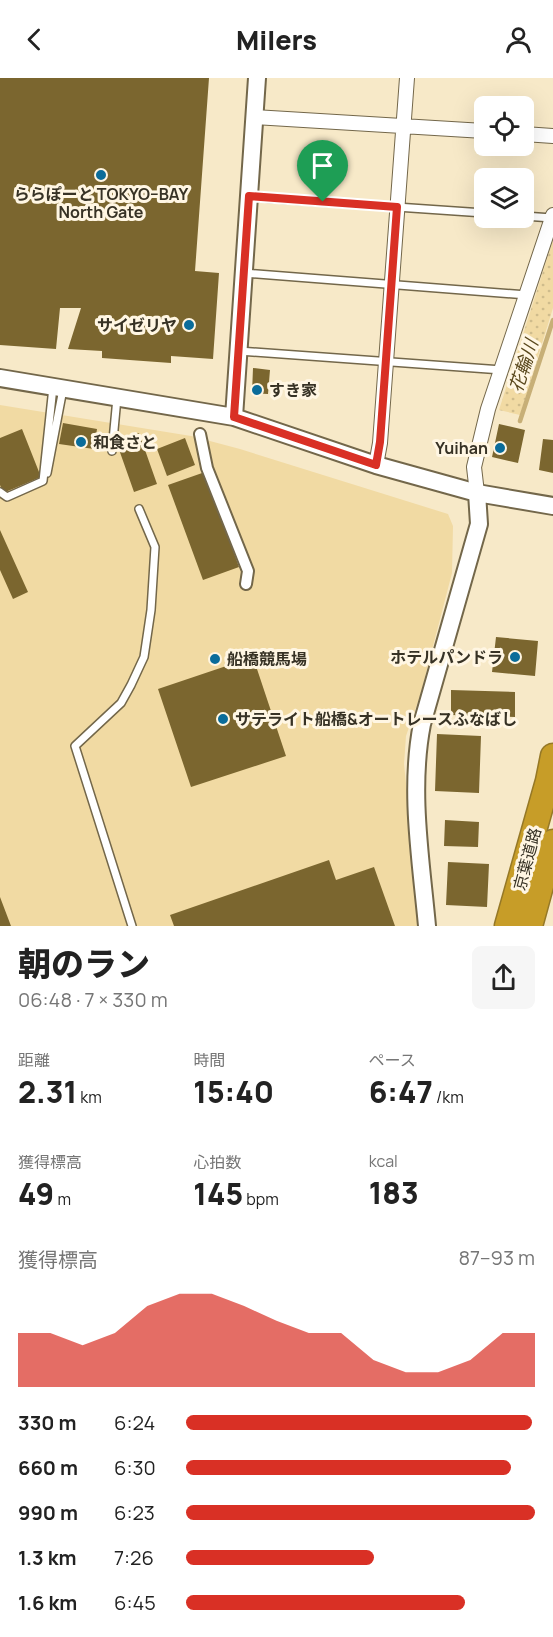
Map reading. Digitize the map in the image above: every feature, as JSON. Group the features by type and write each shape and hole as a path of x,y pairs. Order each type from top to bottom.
{"highway":[{"name":"京葉道路","path":"507,926 548,782 553,756"},
{"name":"京葉道路","path":"530,926 553,842"}],"street":[{"path":"234,417 257,78"},
{"path":"376,465 387,362 407,78"},
{"path":"254,117 474,131"},
{"path":"534,135 553,136"},
{"path":"427,926 417,799 417,750 422,724 479,524 474,466 489,409 553,216"},
{"path":"0,378 234,417 376,465 477,493 553,506"},
{"path":"200,434 207,468 248,571 246,584"}],"lane":[{"path":"249,196 474,212"},
{"path":"534,216 553,216"},
{"path":"244,273 527,295"},
{"path":"239,351 502,370"},
{"path":"47,473 58,388"},
{"path":"0,492 7,497 42,481 58,388"},
{"path":"112,451 117,398"},
{"path":"132,926 75,746 121,703 144,657 151,610 155,548 139,509"}],"shaded area":[{"path":"553,240 553,308 520,415 499,410"},
{"name":"船橋競馬場","path":"0,405 191,436 448,514 453,526 452,573 420,696 406,736 404,764 421,926 0,926"}],"building":[{"name":"ららぽーと TOKYO−BAY North Gate","path":"0,78 209,78 195,271 219,273 213,359 171,356 171,363 102,358 102,351 68,349 81,308 60,308 56,349 0,345"},
{"path":"253,368 270,370 268,394 252,393"},
{"path":"63,423 97,429 94,449 59,444"},
{"path":"499,424 525,430 518,463 492,457"},
{"path":"22,429 41,477 3,493 0,485 0,438"},
{"path":"139,433 157,484 134,492 116,441"},
{"path":"185,438 195,465 167,476 157,449"},
{"path":"543,439 553,440 553,473 539,470"},
{"path":"205,472 239,567 203,580 168,485"},
{"path":"0,530 28,592 13,599 0,570"},
{"name":"ホテルパンドラ","path":"496,637 538,641 535,676 492,672"},
{"path":"253,657 286,756 191,787 158,689"},
{"path":"451,690 515,692 515,717 451,715"},
{"path":"437,734 481,736 479,793 435,791"},
{"path":"445,820 479,822 478,847 444,846"},
{"path":"329,860 336,880 374,867 395,926 174,926 170,915"},
{"path":"448,862 489,864 487,907 446,905"},
{"path":"0,897 11,926 0,926"}],"waterway":[{"name":"花輪川","path":"520,421 553,320"}],"place":[{"name":"ららぽーと TOKYO−BAY North Gate","path":"101,175"},
{"name":"サイゼリヤ","path":"189,325"},
{"name":"すき家","path":"257,390"},
{"name":"和食さと","path":"81,442"},
{"name":"Yuihan","path":"500,448"},
{"name":"ホテルパンドラ","path":"515,657"},
{"name":"船橋競馬場","path":"215,659"},
{"name":"サテライト船橋&オートレースふなばし","path":"223,719"}],"route":[{"path":"249,196 323,202 397,207 387,362 376,465 234,417 249,196"}]}
